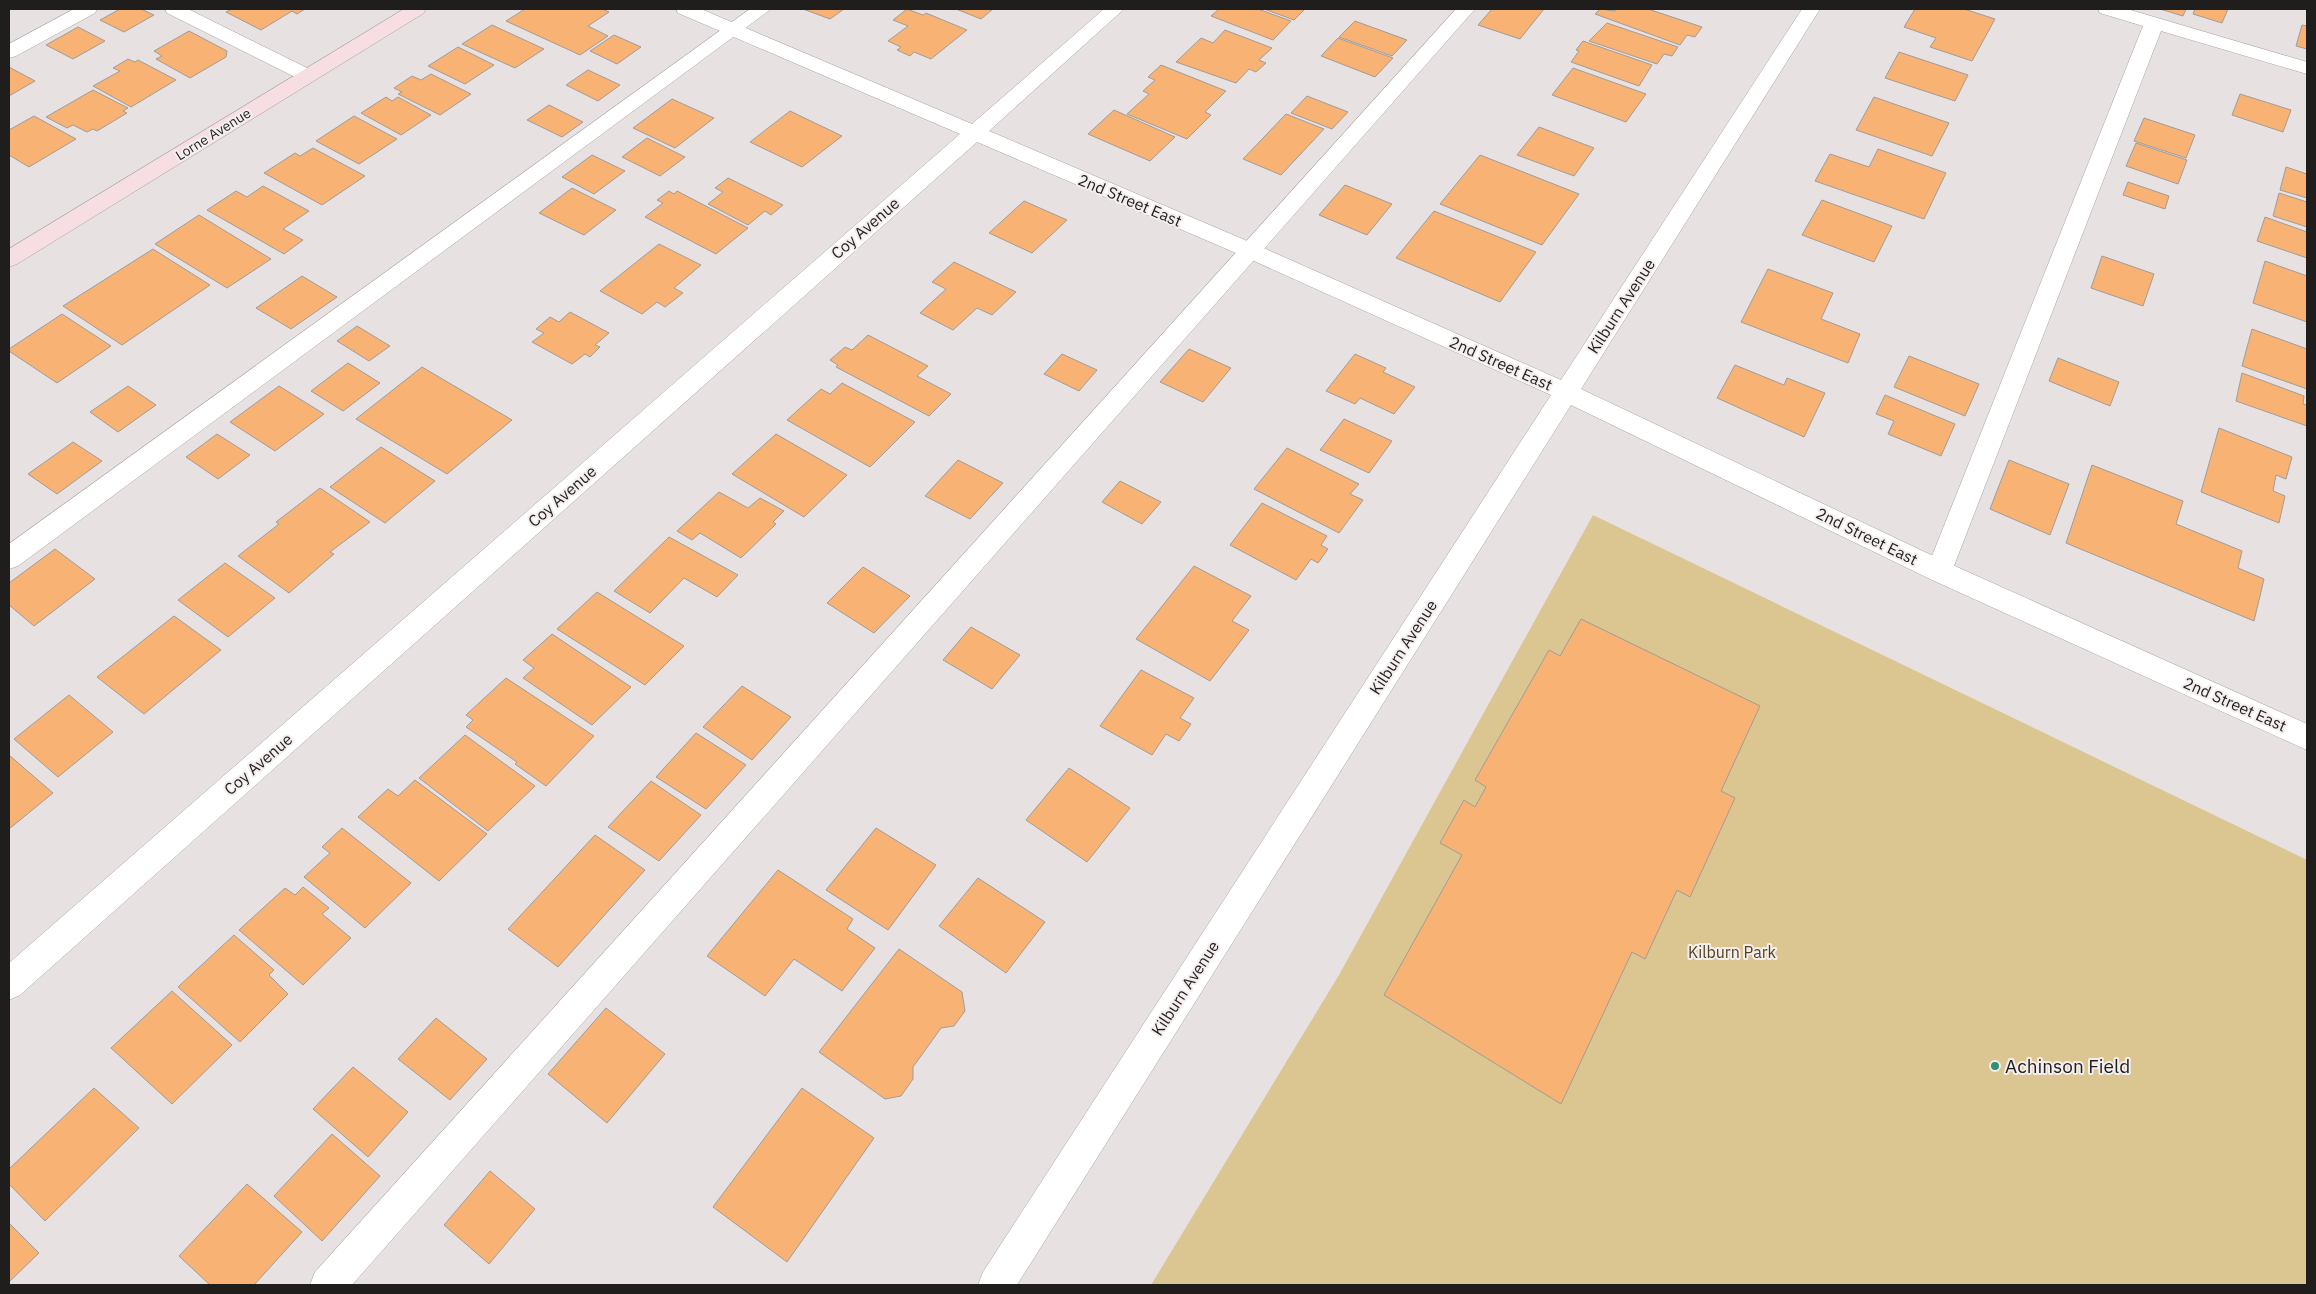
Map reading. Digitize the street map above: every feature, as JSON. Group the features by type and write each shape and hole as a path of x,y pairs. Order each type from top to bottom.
{"main road":[{"name":"Lorne Avenue","path":"11,255 417,9"}],"street":[{"path":"9,52 88,9"},
{"path":"174,9 308,76"},
{"name":"2nd Street East","path":"685,9 1251,251 1566,392 1939,571 2307,737"},
{"path":"9,558 762,9"},
{"name":"Coy Avenue","path":"9,984 1115,9"},
{"path":"328,1285 1466,9"},
{"name":"Kilburn Avenue","path":"996,1285 1811,9"},
{"path":"2107,9 2307,68"},
{"path":"1939,571 2154,23"}],"green space":[{"name":"Kilburn Park","path":"1593,515 2307,860 2307,1285 1151,1285 1339,975"}],"building":[{"path":"120,9 141,9 154,15 124,32 100,20"},
{"path":"232,9 305,9 297,14 292,11 261,30 226,12"},
{"path":"525,9 602,9 609,12 588,26 608,36 580,55 506,21"},
{"path":"803,9 844,9 830,19"},
{"path":"907,9 923,15 926,13 967,30 931,59 914,52 910,56 897,50 901,47 888,41 908,26 893,20"},
{"path":"956,9 993,9 981,19"},
{"path":"1219,9 1258,9 1291,21 1273,40 1211,16"},
{"path":"1264,9 1305,9 1294,20"},
{"path":"1492,9 1544,9 1520,39 1478,25"},
{"path":"1600,9 1615,11 1616,9 1648,9 1702,27 1695,37 1687,35 1680,45 1595,14"},
{"path":"1915,9 1964,9 1995,19 1972,61 1930,47 1936,38 1904,27"},
{"path":"2160,9 2186,9 2183,16"},
{"path":"2195,9 2228,9 2222,23 2193,14"},
{"path":"1355,21 1407,40 1392,56 1339,37"},
{"path":"1607,23 1678,47 1672,56 1664,54 1657,64 1589,41"},
{"path":"492,25 544,49 515,68 462,44"},
{"path":"2302,25 2307,26 2307,49 2296,46"},
{"path":"78,27 105,41 73,59 46,45"},
{"path":"1225,30 1272,48 1259,60 1266,63 1256,72 1249,69 1236,83 1176,62 1201,38 1213,43"},
{"path":"189,31 227,51 226,57 190,78 156,59 162,56 154,51"},
{"path":"614,35 641,47 617,64 590,51"},
{"path":"1338,38 1393,58 1375,77 1321,56"},
{"path":"1583,41 1652,65 1639,86 1571,62 1579,51 1576,50"},
{"path":"458,47 494,65 465,84 428,66"},
{"path":"1899,52 1968,75 1955,101 1885,78"},
{"path":"128,59 135,62 138,60 176,80 131,107 93,86 120,71 113,68"},
{"path":"1161,65 1226,91 1205,112 1211,115 1187,139 1127,114 1149,94 1143,91 1155,80 1148,77"},
{"path":"9,67 35,81 9,96"},
{"path":"1573,68 1646,94 1626,122 1552,95"},
{"path":"588,70 620,85 598,101 566,85"},
{"path":"431,74 471,94 440,115 398,94 402,92 394,88 412,76 421,80"},
{"path":"93,90 128,108 123,111 127,113 97,131 93,129 87,132 73,125 67,128 46,117"},
{"path":"2240,94 2291,110 2283,132 2232,115"},
{"path":"1307,96 1348,112 1332,129 1291,113"},
{"path":"386,97 392,101 398,97 431,115 401,135 361,113"},
{"path":"1874,97 1949,123 1932,156 1856,130"},
{"path":"672,99 714,118 675,148 633,128"},
{"path":"549,105 583,122 562,137 527,120"},
{"path":"1114,110 1175,137 1150,161 1088,134"},
{"path":"790,111 842,136 802,167 750,142"},
{"path":"1286,114 1324,129 1281,175 1243,159"},
{"path":"34,116 76,139 29,167 9,155 9,130"},
{"path":"354,116 397,139 359,164 316,141"},
{"path":"2144,118 2195,135 2186,158 2134,141"},
{"path":"1539,127 1594,148 1574,176 1517,155"},
{"path":"647,138 685,157 660,176 622,157"},
{"path":"2136,143 2187,160 2178,184 2126,166"},
{"path":"313,148 365,176 322,205 264,173 295,153 300,156"},
{"path":"1878,149 1946,173 1924,219 1815,181 1830,154 1869,167"},
{"path":"592,155 625,171 594,194 562,177"},
{"path":"1480,155 1579,194 1542,245 1440,204"},
{"path":"2286,167 2307,174 2307,198 2280,190"},
{"path":"728,178 783,205 771,215 765,211 748,225 708,204 723,192 715,188"},
{"path":"2128,182 2169,196 2165,209 2123,195"},
{"path":"1345,185 1392,204 1367,235 1319,215"},
{"path":"263,186 309,211 283,229 303,240 284,254 207,210 236,191 247,197"},
{"path":"572,188 616,210 584,235 539,213"},
{"path":"669,191 674,194 677,191 748,228 716,254 645,217 663,203 657,200"},
{"path":"2279,193 2307,202 2307,227 2273,216"},
{"path":"1822,200 1892,226 1874,262 1802,235"},
{"path":"1024,201 1067,220 1032,253 989,233"},
{"path":"1434,211 1536,252 1500,302 1396,258"},
{"path":"199,215 271,259 227,288 155,244"},
{"path":"2265,217 2307,232 2307,258 2257,241"},
{"path":"659,244 701,265 674,288 683,293 665,307 657,302 642,314 600,291"},
{"path":"153,249 210,285 122,345 63,306"},
{"path":"2102,256 2154,274 2143,306 2091,288"},
{"path":"2265,261 2307,276 2307,322 2253,303"},
{"path":"954,262 1016,292 992,315 977,308 953,330 920,313 946,289 932,282"},
{"path":"1768,269 1833,293 1821,319 1860,334 1848,363 1741,322"},
{"path":"302,276 337,297 291,329 256,308"},
{"path":"570,312 609,333 595,345 600,347 590,357 585,354 572,364 532,342 544,333 536,329 550,317 559,322"},
{"path":"62,314 111,346 57,383 9,351 9,349"},
{"path":"357,326 390,346 369,361 337,341"},
{"path":"2252,329 2307,349 2307,389 2242,366"},
{"path":"868,335 928,366 917,376 951,394 929,416 836,367 838,365 830,360 845,347 852,350"},
{"path":"1189,349 1231,368 1203,402 1160,382"},
{"path":"1062,354 1097,370 1079,391 1044,374"},
{"path":"1355,354 1386,368 1383,372 1415,387 1394,414 1360,398 1355,404 1326,391"},
{"path":"1909,356 1979,384 1965,416 1894,387"},
{"path":"2058,358 2119,382 2110,406 2049,381"},
{"path":"348,363 380,383 343,411 311,391"},
{"path":"1735,365 1784,385 1787,378 1825,393 1804,437 1717,398"},
{"path":"422,367 512,420 447,474 356,419"},
{"path":"2242,373 2304,396 2303,404 2307,405 2307,426 2236,401"},
{"path":"842,383 915,422 870,467 787,420 821,389 830,394"},
{"path":"128,386 156,405 118,432 90,412"},
{"path":"279,386 324,414 275,451 230,422"},
{"path":"1885,395 1955,424 1941,456 1888,434 1894,421 1876,414"},
{"path":"1344,419 1392,441 1369,473 1320,450"},
{"path":"2219,428 2292,457 2286,479 2276,475 2273,491 2285,496 2279,523 2201,492"},
{"path":"217,434 250,455 218,479 186,457"},
{"path":"776,434 847,475 804,517 732,474"},
{"path":"73,442 102,461 57,494 28,474"},
{"path":"381,447 435,481 385,523 330,487"},
{"path":"1287,448 1359,484 1350,494 1363,500 1339,533 1254,489"},
{"path":"958,460 1003,483 970,519 925,496"},
{"path":"2009,460 2069,484 2050,535 1990,509"},
{"path":"2092,465 2183,501 2176,524 2242,551 2238,568 2264,579 2254,621 2066,543"},
{"path":"1120,481 1161,502 1142,524 1102,502"},
{"path":"320,488 370,522 330,552 334,554 289,593 238,556 279,524 276,522"},
{"path":"719,492 748,508 760,498 784,511 773,522 776,524 741,558 700,533 692,540 677,531"},
{"path":"1262,503 1327,536 1321,545 1328,549 1318,563 1311,559 1296,580 1230,545"},
{"path":"669,537 738,575 717,597 684,578 650,613 614,591"},
{"path":"55,549 95,579 34,626 9,605 9,583"},
{"path":"225,563 275,598 228,637 178,600"},
{"path":"1194,566 1251,596 1232,621 1249,630 1210,681 1136,639"},
{"path":"863,567 910,596 874,633 827,603"},
{"path":"597,592 684,646 645,685 557,629"},
{"path":"174,616 221,650 144,714 97,677"},
{"path":"1581,619 1760,706 1721,791 1735,798 1690,897 1677,890 1645,959 1632,952 1561,1104 1384,995 1462,855 1440,843 1464,800 1475,807 1486,787 1475,780 1549,650 1560,656"},
{"path":"971,627 1020,655 992,689 943,660"},
{"path":"552,634 631,687 592,725 523,678 534,668 523,660"},
{"path":"1141,670 1194,698 1180,718 1191,724 1179,741 1166,734 1152,755 1100,726"},
{"path":"506,678 594,736 546,786 515,764 517,762 466,727 473,720 466,715"},
{"path":"742,686 791,717 752,760 703,727"},
{"path":"69,695 113,732 58,777 14,739"},
{"path":"696,733 746,765 706,809 656,777"},
{"path":"465,735 535,786 488,831 419,778"},
{"path":"9,755 53,793 9,829"},
{"path":"1069,768 1130,808 1087,862 1026,820"},
{"path":"415,780 487,834 439,881 358,817 388,789 398,796"},
{"path":"651,781 701,815 659,861 608,827"},
{"path":"342,828 411,883 365,928 304,877 330,853 322,847"},
{"path":"876,828 936,865 888,930 826,890"},
{"path":"595,835 645,870 558,967 508,929"},
{"path":"778,870 853,919 847,929 875,948 842,991 794,959 765,996 707,956"},
{"path":"978,878 1045,922 1006,973 939,926"},
{"path":"303,887 329,908 322,914 351,938 303,985 239,930 285,888 295,895"},
{"path":"234,935 274,970 269,975 288,994 240,1042 178,987"},
{"path":"899,949 962,992 965,1011 954,1026 941,1028 913,1067 913,1079 901,1096 885,1099 819,1052"},
{"path":"172,991 232,1045 172,1104 111,1048"},
{"path":"606,1008 665,1054 607,1123 548,1074"},
{"path":"436,1018 487,1059 450,1100 398,1059"},
{"path":"353,1067 408,1112 368,1157 313,1109"},
{"path":"94,1088 139,1128 45,1221 9,1184 9,1169"},
{"path":"802,1088 874,1138 787,1262 713,1207"},
{"path":"332,1134 380,1176 322,1241 274,1196"},
{"path":"490,1171 535,1209 489,1264 444,1225"},
{"path":"247,1184 302,1232 254,1285 210,1285 179,1256"},
{"path":"9,1223 39,1253 9,1282"}],"place":[{"name":"Achinson Field","path":"1995,1066"}]}
